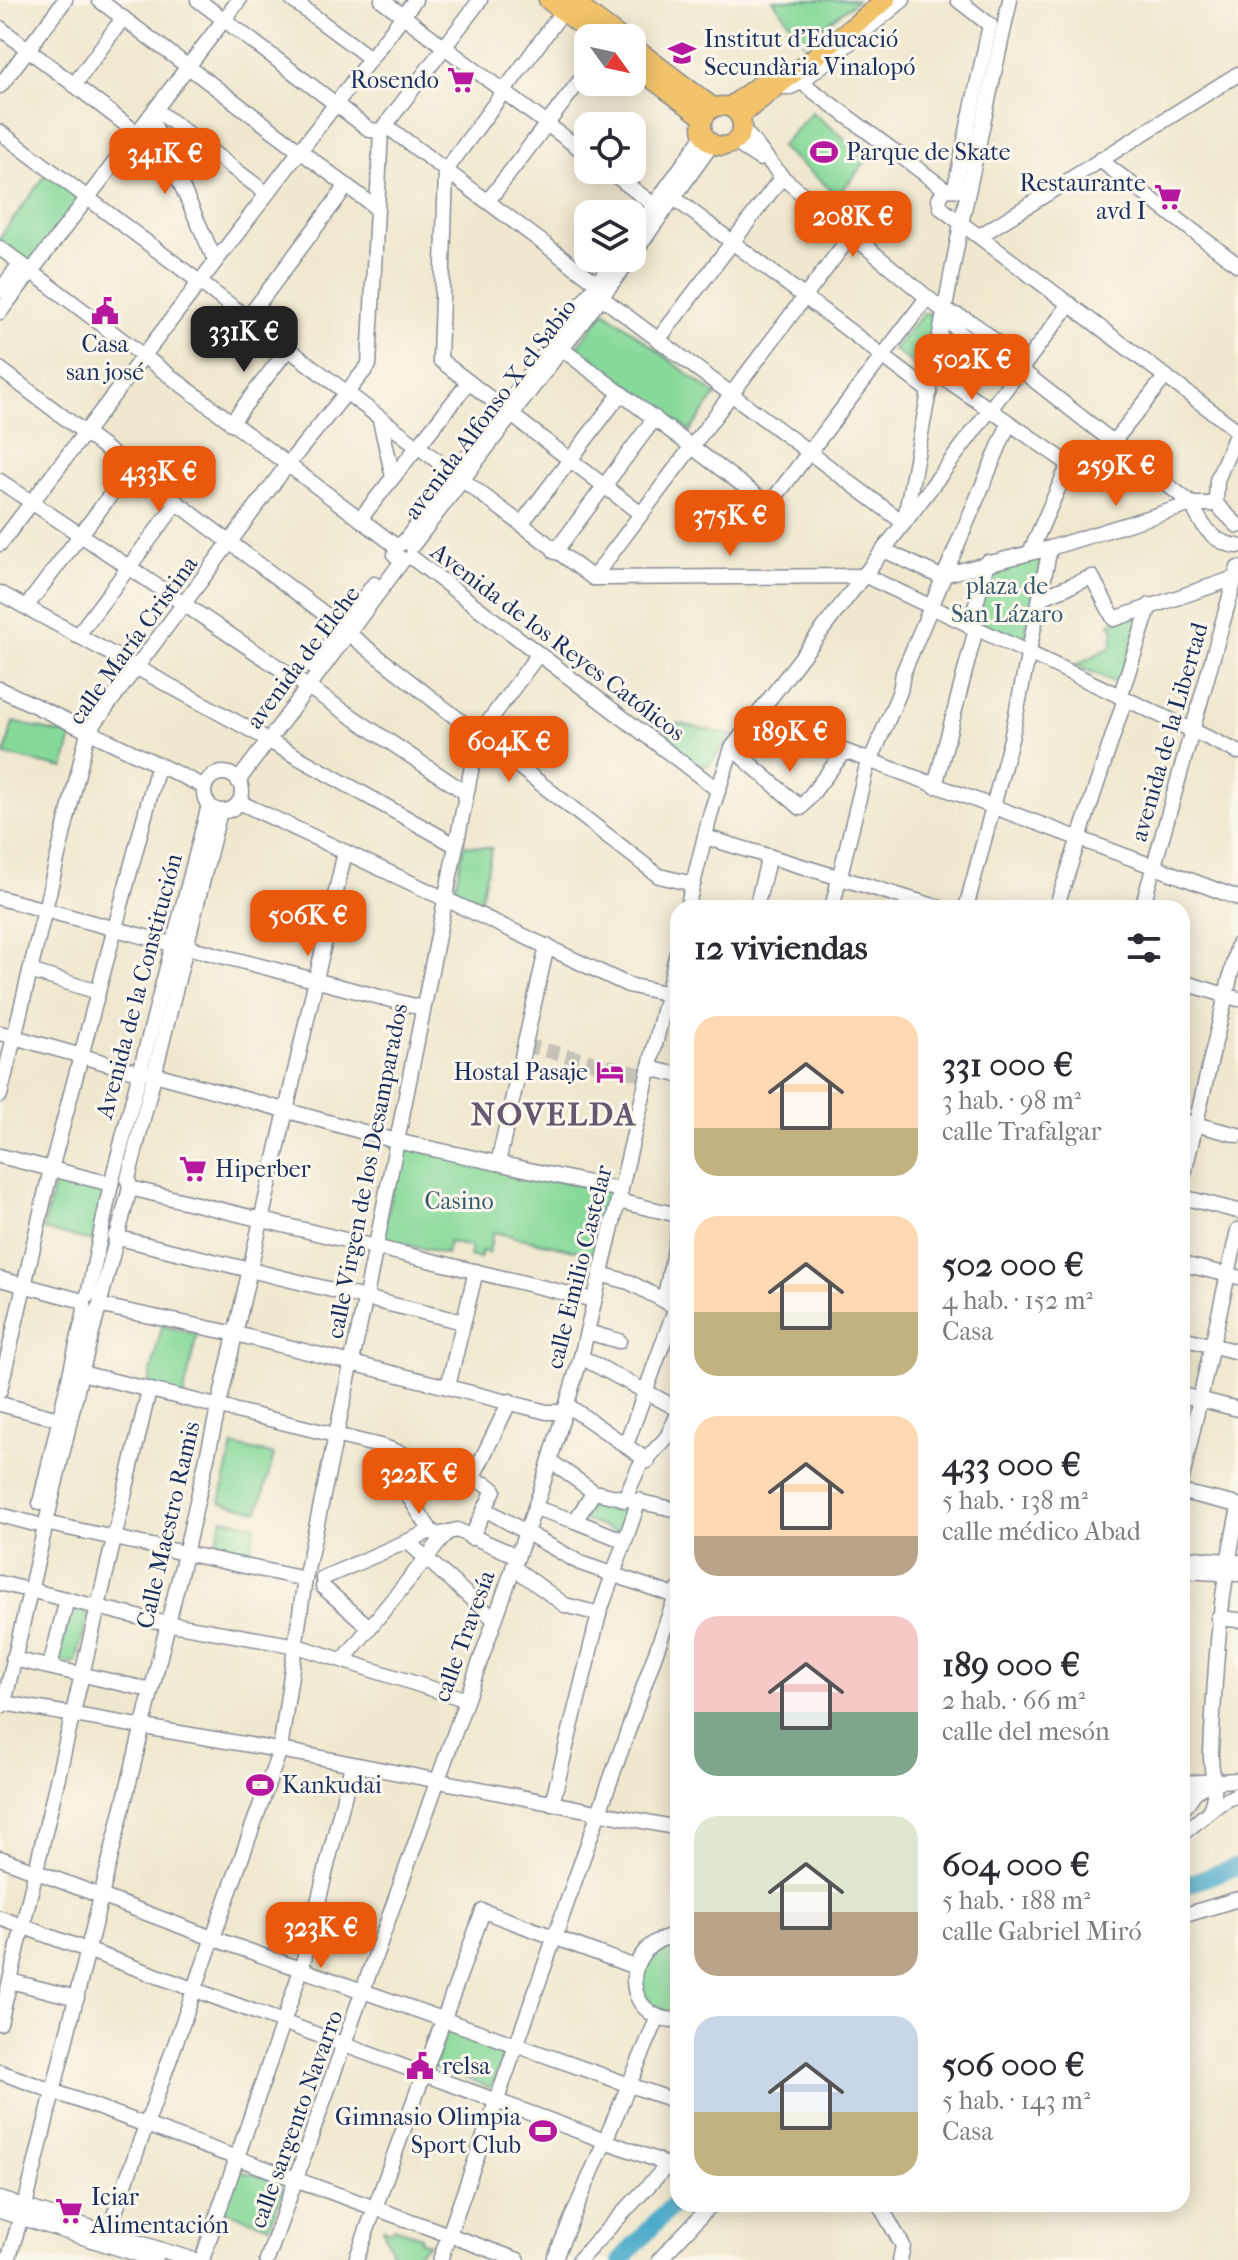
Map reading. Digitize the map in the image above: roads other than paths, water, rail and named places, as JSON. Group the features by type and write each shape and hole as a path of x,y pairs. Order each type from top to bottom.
{"main road":[{"path":"722,125 867,0"},
{"path":"722,125 886,0"},
{"path":"561,4 583,24"},
{"path":"561,4 596,24"},
{"path":"646,58 722,125"},
{"path":"646,73 722,125"}],"street":[{"path":"0,86 65,0"},
{"path":"99,0 375,207"},
{"path":"198,0 370,130 383,128 488,201 658,340 904,523"},
{"path":"0,291 26,268 90,198 239,0"},
{"path":"292,0 370,58"},
{"path":"382,0 574,144"},
{"path":"0,544 415,0"},
{"path":"383,128 480,0"},
{"path":"775,87 791,87 801,82 903,0"},
{"path":"904,523 961,224 956,189 1003,12 958,0"},
{"path":"561,4 504,91 446,170 440,360 641,514"},
{"path":"74,85 123,18"},
{"path":"0,28 137,133"},
{"path":"981,235 1238,74"},
{"path":"801,82 956,189"},
{"path":"1224,82 1238,93"},
{"path":"488,201 574,88"},
{"path":"153,112 266,193"},
{"path":"153,112 215,260"},
{"path":"722,125 927,298 946,313 959,314 1011,357 1021,370 1192,504 1207,531 1223,544 1238,546"},
{"name":"avenida Alfonso X el Sabio","path":"646,231 669,194 722,125"},
{"name":"calle María Cristina","path":"0,1095 7,1034 30,971 88,732 288,464 369,365 375,207 383,128"},
{"path":"0,132 593,578 866,576 1238,752"},
{"path":"1100,160 1238,265"},
{"path":"658,340 731,243 778,172"},
{"path":"627,184 659,208"},
{"path":"247,319 346,187"},
{"path":"956,189 939,199 941,208 1238,430 1217,480 1216,504"},
{"path":"669,194 930,392"},
{"name":"avenida Alfonso X el Sabio","path":"646,221 659,208"},
{"path":"593,578 852,234"},
{"name":"Avenida de los Reyes Católicos","path":"0,248 718,790"},
{"path":"0,312 26,268"},
{"name":"avenida Alfonso X el Sabio","path":"403,551 559,346 608,272"},
{"name":"avenida Alfonso X el Sabio","path":"598,291 616,272"},
{"path":"559,346 769,505 927,298"},
{"path":"689,900 732,748 886,551 1070,304"},
{"path":"231,423 288,349"},
{"path":"0,369 345,631 659,876 693,884"},
{"path":"934,371 1069,464 1031,550"},
{"path":"1114,441 1166,376"},
{"path":"360,519 415,446 469,382"},
{"path":"521,524 621,393"},
{"path":"555,552 655,418"},
{"path":"380,420 393,477"},
{"path":"834,900 869,762 944,574 1009,423"},
{"path":"26,607 131,468"},
{"path":"0,481 466,793"},
{"path":"77,636 177,503"},
{"path":"886,551 939,576 1031,550 1050,548 1192,504 1216,504 1237,524"},
{"path":"968,900 1029,654 1050,548"},
{"name":"avenida de Elche","path":"234,778 403,551"},
{"path":"935,786 987,562"},
{"path":"1040,598 1092,577 1114,619 1236,573"},
{"name":"avenida de la Libertad","path":"1144,900 1236,573"},
{"path":"0,593 455,845"},
{"path":"1059,900 1150,605"},
{"name":"calle Virgen de los Desamparados","path":"108,2232 280,1750 297,1646 313,1581 350,1362 366,1296 478,736 537,656"},
{"path":"0,689 205,787 214,808 231,809 239,802 242,791 234,778 215,775 205,787"},
{"path":"756,718 1238,898"},
{"path":"732,748 801,808 844,752"},
{"path":"0,1390 51,1169 158,766"},
{"path":"239,802 628,985 670,993"},
{"name":"Avenida de la Constitución","path":"0,1672 81,1373 93,1304 145,1072 214,808"},
{"path":"705,837 914,900"},
{"name":"Calle Maestro Ramis","path":"8,2260 54,2092 185,1554 345,852"},
{"path":"758,900 769,856"},
{"path":"0,898 422,1008"},
{"path":"1190,1120 1232,997 1238,944"},
{"path":"498,1163 547,946"},
{"path":"30,971 98,992"},
{"path":"1190,984 1232,997"},
{"name":"calle Emilio Castelar","path":"555,1437 581,1357 649,1068 670,1003"},
{"path":"7,1034 396,1141 498,1163 619,1195 670,1212"},
{"path":"649,1068 670,1073"},
{"path":"1190,1123 1238,1135"},
{"path":"0,1156 594,1300"},
{"name":"Avenida de la Constitución","path":"40,1523 59,1419 115,1237 120,1185"},
{"path":"1190,1199 1238,1211"},
{"path":"1190,1443 1212,1345 1233,1276 1238,1230"},
{"path":"115,1237 463,1322"},
{"path":"1190,1266 1233,1276"},
{"path":"448,1386 476,1271"},
{"path":"600,1274 629,1282 670,1303"},
{"path":"0,1279 547,1412 566,1408 626,1445"},
{"path":"648,1461 625,1448 670,1314"},
{"path":"587,1332 619,1341"},
{"path":"1190,1340 1238,1352"},
{"path":"581,1357 643,1390 670,1415"},
{"path":"81,1373 336,1435 418,1460 494,1490 471,1538"},
{"path":"0,2023 149,1390"},
{"path":"1190,1397 1238,1409"},
{"path":"471,1481 510,1401"},
{"path":"0,1404 59,1419"},
{"path":"547,1412 554,1423 555,1437"},
{"path":"552,1804 599,1614 625,1541 639,1467 648,1461 670,1431"},
{"name":"calle Travesía","path":"437,1780 535,1508 555,1437"},
{"path":"418,1460 409,1497 438,1533"},
{"path":"550,1461 594,1492 670,1508"},
{"path":"575,1521 594,1492"},
{"path":"1190,1494 1238,1505"},
{"path":"535,1508 625,1541"},
{"path":"485,1509 580,1563 670,1593"},
{"path":"1209,1811 1215,1800 1210,1767 1218,1618 1232,1568 1238,1513"},
{"path":"0,1515 313,1581 368,1626"},
{"path":"313,1581 409,1543 457,1530 515,1562 565,1605 599,1614"},
{"path":"344,1659 368,1626 427,1560 438,1533"},
{"path":"409,1543 494,1619"},
{"path":"1190,1559 1232,1568"},
{"path":"1190,1571 1232,1568"},
{"path":"0,1583 167,1623 297,1646 464,1699"},
{"name":"Avenida de la Constitución","path":"1,1703 13,1659 24,1589"},
{"path":"50,1666 67,1599"},
{"path":"440,2260 670,1615"},
{"path":"1218,1618 1238,1620"},
{"path":"13,1659 150,1690"},
{"path":"1,1703 280,1750 670,1827"},
{"path":"202,2260 213,2220 302,1967 352,1765"},
{"name":"calle sargento Navarro","path":"267,2260 365,1992 437,1780"},
{"path":"1190,1782 1238,1780"},
{"path":"1190,1798 1212,1781"},
{"path":"1190,1827 1209,1811 1238,1794"},
{"path":"1190,1809 1209,1811"},
{"path":"0,1858 215,1939 302,1967 670,2099"},
{"path":"1190,1914 1238,1899"},
{"path":"356,2260 483,1911 635,1967"},
{"path":"0,1918 657,2160 666,2167"},
{"path":"670,1937 652,1943 635,1967 635,1991 640,2001 658,2017 670,2019"},
{"path":"10,1981 77,1998"},
{"path":"554,2260 658,2017"},
{"path":"0,2072 518,2260"},
{"path":"579,2260 670,2163"},
{"path":"0,2199 23,2211 156,2260"},
{"path":"0,2211 23,2211 108,2232 194,2260"},
{"path":"659,2260 704,2212"},
{"path":"884,2212 903,2246 900,2260"}],"waterway":[{"path":"1190,1883 1238,1866"},
{"path":"621,2260 670,2208"}],"tunnel":[{"path":"525,1045 647,1076"}],"place":[{"name":"Institut d'Educació Secundària Vinalopó","path":"682,53"},
{"name":"Rosendo","path":"461,80"},
{"name":"Parque de Skate","path":"824,152"},
{"name":"Restaurante avd I","path":"1168,197"},
{"name":"Casa san josé","path":"105,311"},
{"name":"Hostal Pasaje","path":"610,1072"},
{"name":"Hiperber","path":"193,1169"},
{"name":"Kankudai","path":"260,1785"},
{"name":"relsa","path":"420,2066"},
{"name":"Gimnasio Olimpia Sport Club","path":"543,2131"},
{"name":"Iciar Alimentación","path":"69,2211"}],"district":[{"name":"NOVELDA","path":"554,1114"}],"park label":[{"name":"plaza de San Lázaro","path":"1007,600"},
{"name":"Casino","path":"459,1201"}]}
